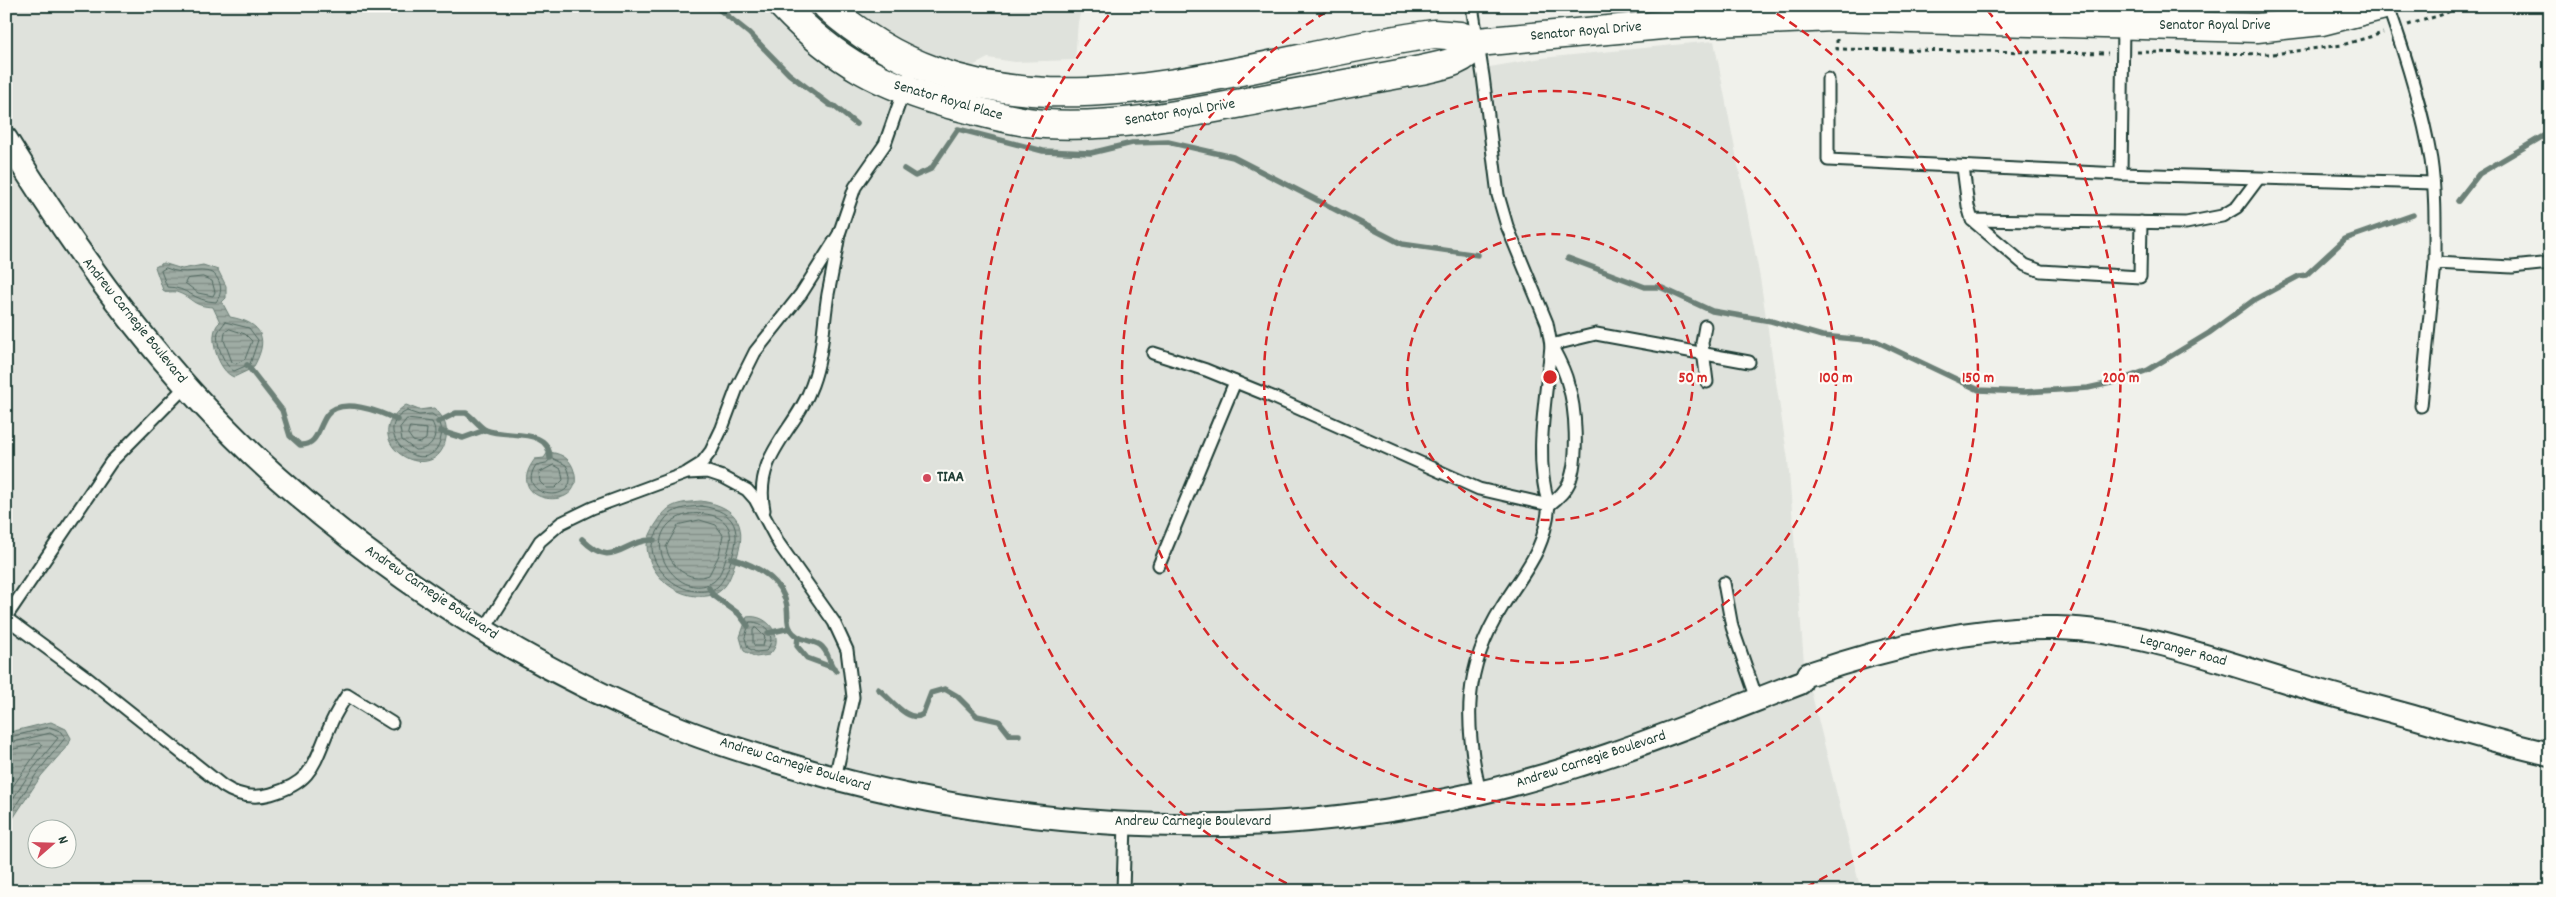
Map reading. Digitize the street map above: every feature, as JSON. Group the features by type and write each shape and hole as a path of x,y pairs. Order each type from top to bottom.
{"street":[{"name":"Senator Royal Place","path":"782,6 811,34 849,64 904,91 1020,120"},
{"name":"Senator Royal Place","path":"827,6 879,46 913,64 975,82 1048,93"},
{"name":"Senator Royal Drive","path":"1048,93 1107,93 1146,88 1434,34 1460,36 1478,42 1673,24 1770,18 1870,17 2238,28 2284,27 2341,18 2381,6"},
{"name":"Senator Royal Drive","path":"1020,120 1080,125 1154,120 1452,63 1462,59 1478,42"},
{"name":"Andrew Carnegie Boulevard","path":"6,139 40,195 91,270 130,320 187,385 275,475 336,527 395,571 484,630 572,680 671,725 733,748 883,791 974,809 1125,823 1246,825 1295,821 1418,805 1480,793 1602,759 1757,700 1805,678"},
{"name":"Legranger Road","path":"1805,678 1919,643 1974,633 2014,628 2079,629 2137,639 2191,652 2304,687 2550,754"}],"lane":[{"path":"1153,353 1236,382 1479,490 1549,505 1560,497 1570,482 1574,450 1572,396 1568,382 1551,345 1546,323 1507,226 1498,196 1472,6"},
{"path":"2388,6 2408,62 2422,115 2432,183 2435,263 2421,406"},
{"path":"2121,174 2123,25"},
{"path":"766,521 762,501 765,471 774,448 797,414 812,385 820,359 839,234 855,187 885,144 913,64"},
{"path":"1828,79 1828,160 2121,174 2432,183"},
{"path":"1963,167 1968,206 1972,220 2025,265 2041,271 2140,277 2140,222"},
{"path":"1972,220 2186,223 2222,216 2237,207 2258,179"},
{"path":"484,630 540,541 554,528 587,510 687,472 701,464 718,438 737,388 755,352 800,294 839,234"},
{"path":"2435,263 2512,267 2550,263"},
{"path":"1705,326 1703,337 1708,382"},
{"path":"1551,345 1596,334 1749,362"},
{"path":"1480,793 1468,725 1470,689 1478,652 1492,623 1541,545 1549,505 1542,468 1544,419 1551,345"},
{"path":"1159,565 1236,382"},
{"path":"187,385 111,462 6,618 86,677 223,786 241,795 265,796 294,786 302,780 317,760 329,726 347,695 392,723"},
{"path":"687,472 708,472 742,486 755,499 779,544 831,617 847,650 852,673 853,697 835,778"},
{"path":"1724,583 1732,627 1757,700"},
{"path":"1122,891 1125,823"}],"path":[{"path":"1490,7 1495,6"},
{"path":"2411,24 2433,16 2445,15 2458,6"},
{"path":"1838,49 2111,53"}],"shaded area":[{"name":"TIAA","path":"6,6 767,6 780,19 966,118 1309,98 1542,58 1714,41 1760,278 1788,460 1804,663 1861,891 6,891"},
{"path":"836,6 1082,6 1078,22 1075,60 1015,62 988,58 967,69 924,56"}],"water":[{"path":"163,263 182,269 203,265 218,270 226,286 226,298 222,302 230,317 250,324 260,334 262,341 261,349 253,368 234,377 228,374 223,368 216,352 214,335 216,327 220,322 213,307 197,304 177,292 163,290 155,267"},
{"path":"406,405 419,410 434,408 444,421 446,438 439,454 428,461 415,461 402,455 392,446 388,433 392,419"},
{"path":"548,452 563,456 573,468 575,483 570,493 559,498 547,498 536,494 528,486 527,475 535,459 544,458"},
{"path":"701,501 725,508 732,514 738,521 741,539 730,578 721,590 709,596 696,596 678,591 662,580 651,564 647,545 655,526 662,515 669,509 674,505 682,503"},
{"path":"747,617 762,619 773,628 776,642 774,649 769,655 756,657 744,651 740,637"},
{"path":"51,722 66,729 71,738 69,744 41,776 6,829 6,733"}],"waterway":[{"path":"715,6 749,33 789,74 856,124"},
{"path":"904,169 915,176 931,169 958,129 1043,151 1091,153 1132,143 1168,142 1233,157 1402,244 1478,255"},
{"path":"2458,201 2479,174 2550,132"},
{"path":"1568,258 1645,287 1660,287 1712,311 1771,321 1822,336 1876,341 1979,390 2024,392 2088,388 2115,382 2148,370 2209,333 2254,300 2299,276 2306,275 2345,239 2413,215"},
{"path":"247,365 282,410 290,436 300,445 311,442 314,439 327,415 333,409 351,406 361,407 397,420"},
{"path":"438,422 456,413 466,413 486,430 526,435 543,441 548,448 550,458"},
{"path":"440,431 463,438 485,430"},
{"path":"582,539 602,553 610,554 643,541 654,540"},
{"path":"731,558 757,568 772,579 783,593 790,629 796,636 820,645 836,671"},
{"path":"709,588 713,595 739,614 748,626"},
{"path":"768,633 790,628"},
{"path":"798,637 797,646 807,658 834,668"},
{"path":"878,689 899,709 911,716 923,714 931,693 945,689 957,696 977,716 999,721 1010,735 1019,735"}],"place":[{"name":"TIAA","path":"927,478"}]}
